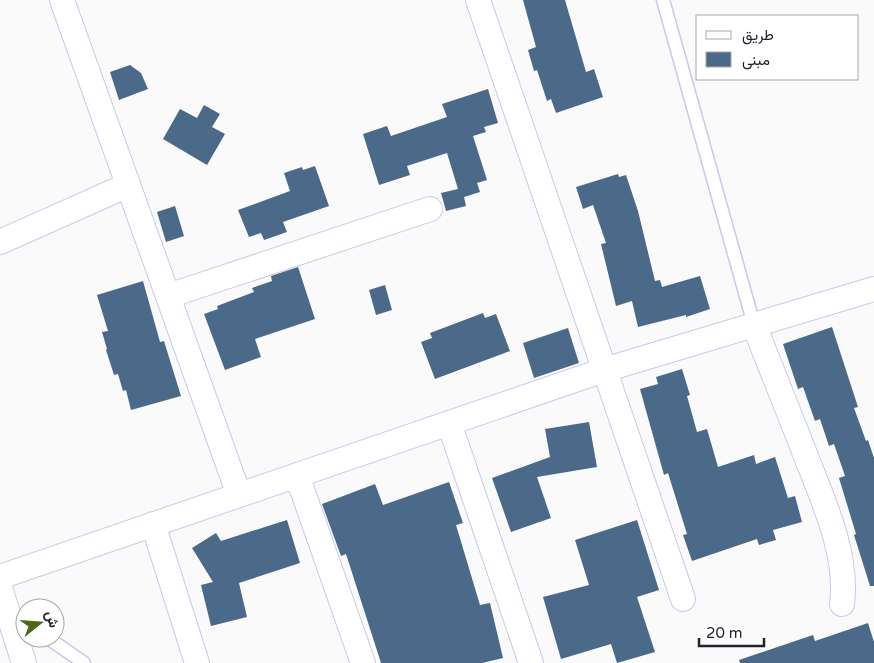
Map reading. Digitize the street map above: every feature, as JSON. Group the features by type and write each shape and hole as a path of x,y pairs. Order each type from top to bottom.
{"street":[{"path":"62,0 239,495"},
{"path":"478,0 683,600"},
{"path":"0,242 128,185"},
{"path":"168,296 430,209"},
{"path":"0,577 604,370 874,289"},
{"path":"754,325 822,498 834,534 843,572 844,589 842,604"},
{"path":"449,423 531,663"},
{"path":"297,475 363,663"},
{"path":"153,524 198,663"},
{"path":"11,606 24,663"}],"lane":[{"path":"663,0 754,325"},
{"path":"62,648 84,663"}],"building":[{"path":"523,0 565,0 586,72 594,69 603,97 556,113 551,99 547,101 537,70 534,71 528,50 536,47"},
{"path":"130,65 141,73 148,89 119,100 110,72"},
{"path":"488,89 498,123 484,127 486,132 473,136 487,180 477,183 480,192 464,197 466,206 446,211 441,193 458,189 447,153 407,166 410,175 379,185 363,134 387,126 391,136 447,117 442,104"},
{"path":"204,105 220,114 212,127 225,134 207,165 163,139 180,109 197,118"},
{"path":"315,166 329,206 283,222 287,232 264,240 261,233 249,237 238,210 290,191 284,173 302,167 303,170"},
{"path":"618,174 619,177 626,175 638,211 655,281 660,280 662,287 700,276 710,309 686,317 686,315 638,327 632,301 616,306 601,244 606,243 593,205 583,209 576,187"},
{"path":"175,206 184,236 166,242 157,212"},
{"path":"298,267 315,319 255,339 261,357 225,370 204,314 218,309 217,306 254,292 252,288 272,281 271,276"},
{"path":"143,281 160,342 164,341 181,396 131,410 126,390 123,391 118,374 114,375 106,350 102,332 108,331 97,295"},
{"path":"385,285 392,310 376,315 369,290"},
{"path":"483,313 485,318 496,314 510,351 435,379 421,342 432,338 430,333"},
{"path":"832,327 858,407 854,408 874,458 874,586 870,586 854,535 856,534 839,478 845,476 834,444 829,446 820,419 815,421 803,387 798,389 783,344"},
{"path":"568,328 579,363 534,378 523,343"},
{"path":"682,369 690,395 687,396 697,432 707,429 718,467 754,455 756,464 775,457 788,498 795,496 802,522 773,530 776,540 759,545 757,539 692,561 683,535 687,534 668,473 664,475 640,389 658,384 656,377"},
{"path":"589,422 597,467 537,477 551,518 511,532 492,478 550,457 545,429"},
{"path":"449,482 463,523 456,525 480,605 490,603 503,658 482,663 381,663 346,554 341,556 322,504 375,484 383,505"},
{"path":"287,520 300,563 239,583 247,617 211,626 201,585 213,582 192,548 216,533 221,541"},
{"path":"637,520 659,590 637,597 655,652 617,663 611,644 561,659 543,597 589,585 575,540"},
{"path":"868,623 874,642 874,663 740,663 739,660 813,635 815,641"}]}
